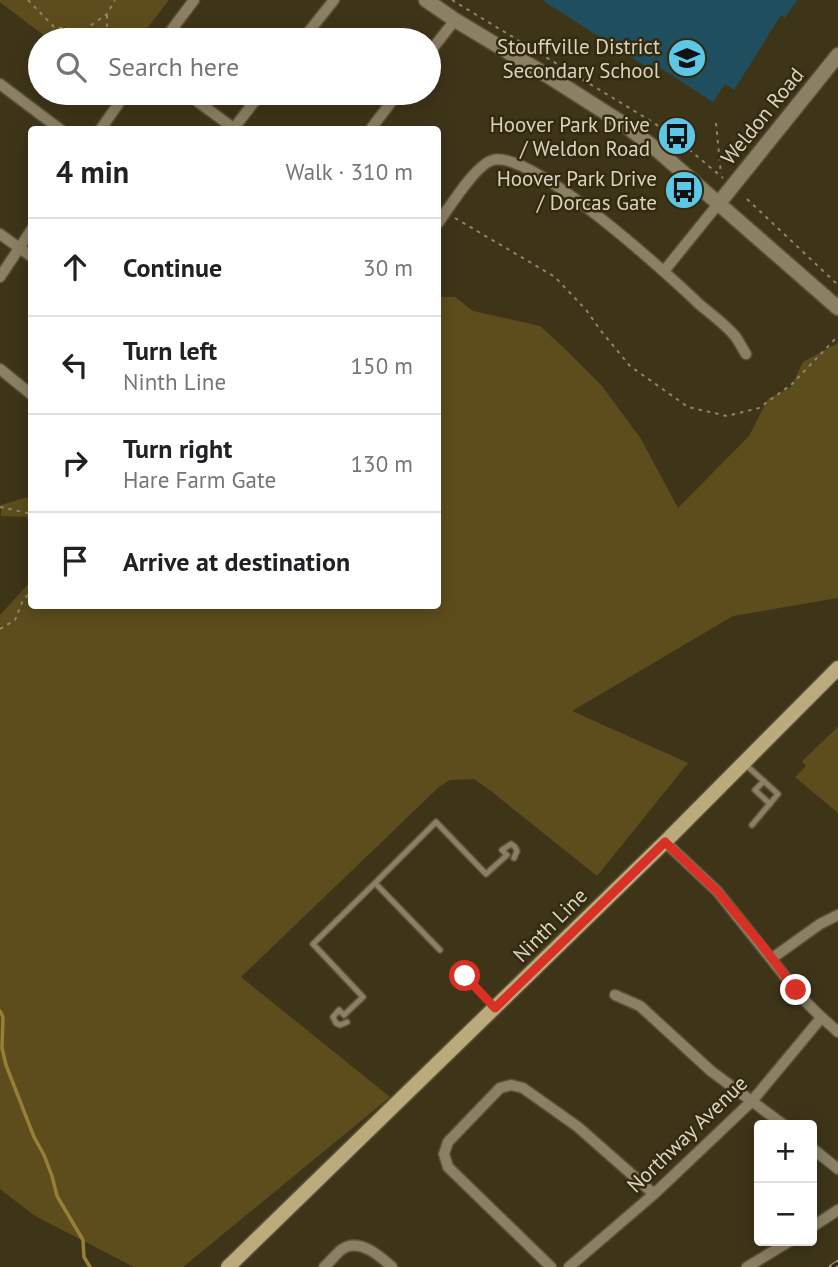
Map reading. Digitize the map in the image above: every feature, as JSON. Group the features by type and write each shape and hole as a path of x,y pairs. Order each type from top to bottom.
{"main road":[{"name":"Ninth Line","path":"228,1267 665,842 838,668"}],"street":[{"path":"173,28 194,0"},
{"path":"312,28 334,0"},
{"path":"426,0 622,123 656,149 838,308"},
{"path":"441,38 455,20"},
{"name":"Weldon Road","path":"719,203 838,55"},
{"path":"0,84 56,126"},
{"path":"103,126 118,105"},
{"path":"202,105 231,126"},
{"path":"237,126 252,105"},
{"path":"373,126 389,105"},
{"path":"441,219 479,169 491,160 503,159 537,173 597,214 664,271 735,336 746,354"},
{"path":"664,271 719,203"},
{"path":"0,234 28,254"},
{"path":"0,277 28,235"},
{"path":"0,369 28,392"},
{"path":"665,842 717,891 803,999 838,1032"},
{"path":"771,959 820,924 838,915"},
{"path":"615,995 640,1006 711,1070 777,1120"},
{"name":"Northway Avenue","path":"569,1267 654,1194 751,1101 821,1018"},
{"path":"551,1267 448,1167 444,1154 448,1142 500,1088 511,1085 523,1088 578,1127 654,1194"},
{"path":"817,1152 838,1169"},
{"path":"817,1224 838,1210"},
{"path":"324,1267 343,1248 356,1245 366,1247 392,1267"},
{"path":"747,1267 782,1246"}],"lane":[{"path":"743,762 778,794 752,824"},
{"path":"764,781 755,790 770,804"},
{"path":"346,1018 363,996 313,944 436,822 486,874 510,857"},
{"path":"375,883 440,950"},
{"path":"465,976 495,1008"}],"path":[{"path":"28,0 54,27 61,28"},
{"path":"87,28 107,14 115,0"},
{"path":"452,0 654,123 722,177 716,123"},
{"path":"107,14 107,28"},
{"path":"747,199 838,285"},
{"path":"446,212 555,277 587,311 630,366 688,407 727,416 760,408 792,384 838,336"},
{"path":"0,507 28,513"},
{"path":"0,628 15,620 23,600 28,595"}],"shaded area":[{"path":"169,0 147,28 34,28 0,2"},
{"path":"441,296 455,297 473,311 540,326 602,386 641,439 678,508 749,436 768,399 791,387 803,362 838,343 838,598 733,616 572,711 688,763 597,876 474,779 450,780 440,786 241,977 390,1097 183,1267 134,1267 35,1216 0,1189 0,615 28,584 28,609 441,609"},
{"path":"28,497 28,519 1,516 1,505"},
{"path":"838,727 838,813 795,777 806,766 802,761"}],"building":[{"path":"542,0 797,0 785,18 781,15 734,90 725,84 713,102 659,67 656,73"}],"waterway":[{"path":"0,1011 3,1017 2,1048 6,1065 34,1137 44,1155 57,1196 83,1240 84,1257 90,1267"}],"railway":[{"path":"832,1267 838,1263"}],"place":[{"name":"Stouffville District Secondary School","path":"687,58"},
{"name":"Hoover Park Drive / Weldon Road","path":"677,136"},
{"name":"Hoover Park Drive / Dorcas Gate","path":"684,190"}],"route":[{"path":"465,976 495,1008 665,842 717,891 796,990"}]}
